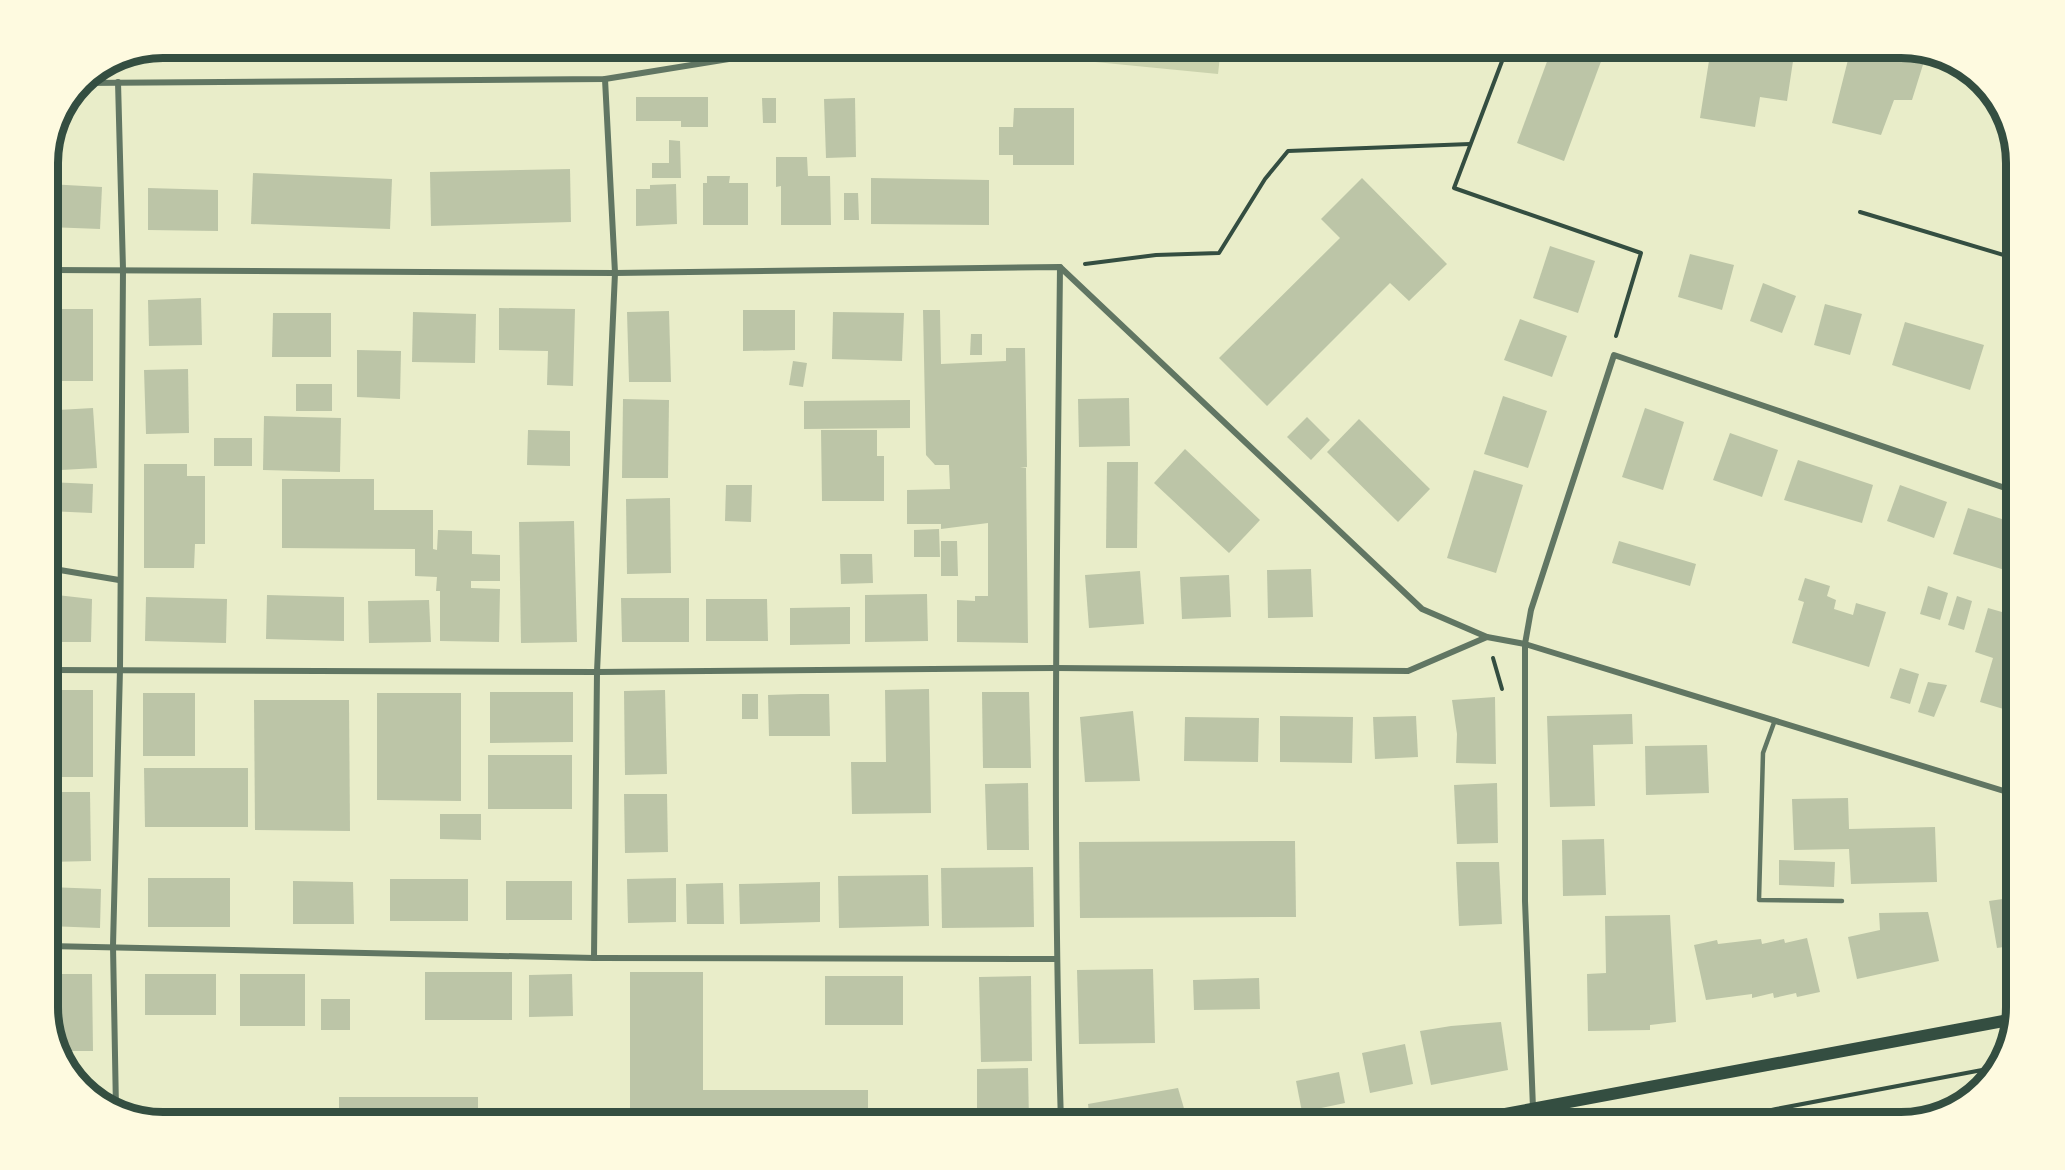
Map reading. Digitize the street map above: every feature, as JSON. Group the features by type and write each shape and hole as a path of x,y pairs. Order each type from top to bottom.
{"main road":[{"path":"1513,1112 2006,1020"}],"street":[{"path":"98,82 605,79 731,59"},
{"path":"594,958 597,672 615,273 605,79"},
{"path":"116,1099 113,946 120,669 123,269 118,82"},
{"path":"1060,267 1055,668 1056,959 1061,1112"},
{"path":"59,270 615,273 1060,267 1422,609 1487,637 1525,644 2006,792"},
{"path":"1533,1108 1525,901 1525,644 1531,610 1614,355 2006,488"},
{"path":"59,570 119,580"},
{"path":"59,670 597,672 1055,668 1408,670 1487,637"},
{"path":"59,946 594,958 1056,959"},
{"path":"1550,1104 1558,1112"}],"lane":[{"path":"1775,720 1763,753 1759,900 1842,901"}],"path":[{"path":"1502,58 1454,188 1641,253 1617,329"},
{"path":"1060,267 1156,255 1219,253 1265,179 1288,151 1470,144"},
{"path":"1860,212 2006,257"},
{"path":"1487,637 1502,689"},
{"path":"1763,1112 1985,1069"},
{"path":"1773,1112 1776,1109"}],"green space":[{"path":"1059,58 1220,58 1218,74"}],"building":[{"path":"1548,58 1602,58 1564,161 1517,143"},
{"path":"1709,58 1793,58 1787,101 1760,97 1755,127 1700,118"},
{"path":"1848,58 1901,58 1924,61 1912,100 1894,100 1881,135 1832,123"},
{"path":"636,97 708,97 708,127 681,127 681,121 636,121"},
{"path":"762,98 776,98 776,123 763,123"},
{"path":"855,98 856,157 826,158 824,99"},
{"path":"1014,108 1074,108 1074,165 1013,165 1013,155 999,155 999,127 1013,127"},
{"path":"669,140 680,141 681,178 652,178 652,163 669,163"},
{"path":"776,157 807,157 808,176 830,176 831,225 781,225 781,186 776,187"},
{"path":"570,169 571,222 431,226 430,172"},
{"path":"253,173 392,179 390,229 251,224"},
{"path":"707,176 730,176 729,183 748,183 748,225 703,225 703,183 707,183"},
{"path":"871,178 989,180 989,225 871,224"},
{"path":"1362,178 1447,264 1409,301 1390,283 1267,406 1219,358 1340,238 1321,219"},
{"path":"676,184 677,224 636,226 636,189 650,189 650,185"},
{"path":"59,185 102,187 100,229 59,227"},
{"path":"148,188 218,190 218,231 148,230"},
{"path":"844,193 858,193 859,220 844,220"},
{"path":"1550,246 1595,261 1578,313 1533,298"},
{"path":"1690,254 1734,265 1722,310 1678,297"},
{"path":"1763,283 1796,296 1782,333 1750,321"},
{"path":"201,298 202,345 149,346 148,300"},
{"path":"1825,304 1862,314 1850,355 1814,345"},
{"path":"499,308 575,309 573,386 547,385 548,351 499,350"},
{"path":"59,309 93,309 93,381 59,381"},
{"path":"743,310 795,310 795,350 743,351"},
{"path":"923,310 940,310 941,364 1006,361 1006,348 1025,348 1027,467 1020,468 1026,468 1028,643 957,642 957,600 975,601 975,596 988,596 988,523 941,529 941,524 907,524 907,490 950,489 949,465 935,465 926,455"},
{"path":"669,311 671,382 629,382 627,312"},
{"path":"413,312 476,314 475,363 412,362"},
{"path":"833,312 904,313 902,361 832,359"},
{"path":"273,313 331,313 331,357 272,357"},
{"path":"1520,319 1567,336 1552,377 1504,360"},
{"path":"1905,322 1984,345 1970,390 1892,365"},
{"path":"971,334 982,334 982,355 970,355"},
{"path":"357,350 401,351 400,399 357,397"},
{"path":"793,361 807,363 803,387 789,385"},
{"path":"188,369 189,433 146,434 144,370"},
{"path":"296,384 332,384 332,411 296,411"},
{"path":"1503,396 1547,411 1528,468 1484,454"},
{"path":"1129,398 1130,446 1079,447 1078,399"},
{"path":"623,399 669,400 668,478 622,478"},
{"path":"910,400 910,428 804,429 804,401"},
{"path":"93,408 97,468 61,470 59,410"},
{"path":"1645,408 1684,422 1663,490 1622,477"},
{"path":"264,416 341,418 340,472 263,470"},
{"path":"1307,417 1330,440 1311,460 1287,437"},
{"path":"1359,419 1430,489 1398,522 1327,452"},
{"path":"528,430 570,431 570,466 527,465"},
{"path":"821,430 877,430 877,456 884,456 884,501 822,501"},
{"path":"1730,433 1778,450 1762,497 1713,480"},
{"path":"214,438 252,438 252,466 214,466"},
{"path":"1185,449 1260,520 1229,553 1154,483"},
{"path":"1798,460 1873,485 1862,523 1784,500"},
{"path":"1107,462 1138,462 1137,548 1106,548"},
{"path":"144,464 187,464 187,476 205,476 205,544 195,544 194,568 144,568"},
{"path":"1474,470 1523,485 1496,573 1447,558"},
{"path":"282,479 374,479 374,510 433,510 433,549 437,550 438,530 472,531 472,554 500,555 500,581 471,581 471,588 500,589 499,642 440,641 440,591 436,591 437,577 415,576 415,549 282,548"},
{"path":"59,482 93,484 92,513 59,512"},
{"path":"726,485 752,485 751,522 725,521"},
{"path":"1900,485 1947,502 1934,538 1887,521"},
{"path":"670,498 671,573 627,574 626,499"},
{"path":"1968,508 2006,520 2006,570 1953,554"},
{"path":"574,521 577,642 521,643 519,522"},
{"path":"939,529 940,557 914,557 914,530"},
{"path":"941,541 957,541 958,576 941,576"},
{"path":"1619,541 1696,564 1690,586 1612,563"},
{"path":"840,554 872,554 873,583 841,584"},
{"path":"1311,569 1313,617 1268,618 1267,570"},
{"path":"1140,571 1144,624 1089,628 1085,575"},
{"path":"1229,575 1231,617 1182,619 1180,577"},
{"path":"1805,578 1830,586 1827,596 1836,600 1834,609 1853,615 1856,603 1886,612 1869,667 1792,643 1804,602 1798,600"},
{"path":"1928,586 1948,593 1940,620 1920,614"},
{"path":"927,594 928,641 865,642 865,595"},
{"path":"59,595 92,599 91,642 59,642"},
{"path":"267,595 344,597 344,641 266,639"},
{"path":"1957,596 1972,601 1964,630 1948,625"},
{"path":"146,597 227,599 226,643 145,641"},
{"path":"621,598 689,598 689,642 622,642"},
{"path":"706,599 767,599 768,641 706,641"},
{"path":"429,600 431,642 369,643 368,601"},
{"path":"850,607 850,644 790,645 790,608"},
{"path":"1988,608 2006,613 2004,654 2006,655 2006,710 1980,702 1993,658 1975,652"},
{"path":"1900,668 1919,674 1910,704 1890,698"},
{"path":"1928,682 1947,685 1934,717 1918,712"},
{"path":"929,689 931,813 852,814 851,762 886,762 885,690"},
{"path":"59,690 93,690 93,777 59,777"},
{"path":"665,690 667,774 625,775 624,691"},
{"path":"490,692 573,692 573,742 490,743"},
{"path":"982,692 1029,692 1031,768 983,768"},
{"path":"143,693 195,693 195,756 143,756"},
{"path":"377,693 461,693 461,801 377,800"},
{"path":"742,694 758,694 758,719 742,719"},
{"path":"829,694 830,736 769,736 768,695"},
{"path":"1495,697 1496,764 1456,763 1457,734 1452,700"},
{"path":"254,700 349,700 350,831 255,830"},
{"path":"1133,711 1140,781 1085,782 1080,717"},
{"path":"1632,714 1633,744 1593,745 1595,806 1550,807 1547,716"},
{"path":"1280,716 1353,717 1352,763 1280,762"},
{"path":"1416,716 1418,757 1375,759 1373,717"},
{"path":"1185,717 1259,718 1258,762 1184,761"},
{"path":"1707,745 1709,793 1646,795 1645,746"},
{"path":"488,755 572,755 572,809 488,809"},
{"path":"144,768 248,768 248,827 145,827"},
{"path":"1028,783 1029,850 987,850 985,784"},
{"path":"1497,783 1498,843 1457,844 1454,785"},
{"path":"59,792 90,792 91,861 59,862"},
{"path":"624,794 667,794 668,852 625,853"},
{"path":"1848,798 1849,829 1935,827 1937,882 1851,884 1849,849 1794,850 1792,799"},
{"path":"440,814 481,814 481,840 440,839"},
{"path":"1604,839 1606,895 1563,896 1562,840"},
{"path":"1295,841 1296,917 1080,918 1079,842"},
{"path":"1779,860 1835,862 1834,887 1779,885"},
{"path":"1456,862 1499,862 1502,924 1459,926"},
{"path":"1033,867 1034,927 942,928 941,868"},
{"path":"928,875 929,926 839,928 838,876"},
{"path":"148,878 230,878 230,927 148,927"},
{"path":"676,878 676,922 628,923 627,879"},
{"path":"390,879 468,879 468,921 390,921"},
{"path":"293,881 353,882 354,924 293,924"},
{"path":"506,881 572,881 572,920 506,920"},
{"path":"820,882 820,922 740,924 739,884"},
{"path":"723,883 724,924 687,924 686,884"},
{"path":"59,887 101,889 100,928 59,926"},
{"path":"2006,898 2006,947 1997,948 1989,901"},
{"path":"1928,912 1939,961 1857,979 1848,937 1880,930 1879,913"},
{"path":"1670,915 1676,1022 1650,1025 1650,1030 1588,1031 1587,974 1606,973 1605,916"},
{"path":"1807,938 1820,992 1797,997 1796,993 1774,998 1773,993 1752,998 1752,994 1706,1000 1694,945 1717,940 1718,944 1761,939 1762,944 1784,939 1785,943"},
{"path":"1153,969 1155,1043 1079,1044 1077,970"},
{"path":"425,972 512,972 512,1020 425,1020"},
{"path":"630,972 703,972 703,1090 868,1090 868,1112 630,1112"},
{"path":"59,974 92,974 93,1051 69,1051 67,1046 59,1020"},
{"path":"145,974 216,974 216,1015 145,1015"},
{"path":"240,974 305,974 305,1026 240,1026"},
{"path":"572,974 573,1016 529,1017 529,975"},
{"path":"825,976 903,976 903,1025 825,1025"},
{"path":"1031,976 1032,1061 981,1062 979,977"},
{"path":"1259,978 1260,1009 1194,1010 1193,980"},
{"path":"321,999 350,999 350,1030 321,1030"},
{"path":"1501,1022 1508,1070 1431,1085 1420,1031"},
{"path":"1405,1044 1413,1084 1370,1093 1362,1053"},
{"path":"1028,1068 1029,1112 977,1112 977,1069"},
{"path":"1339,1072 1345,1103 1302,1112 1296,1081"},
{"path":"1178,1088 1185,1112 1089,1112 1088,1104"},
{"path":"339,1097 478,1097 478,1112 339,1112"},
{"path":"501,1110 580,1110 580,1112 501,1112"}]}
